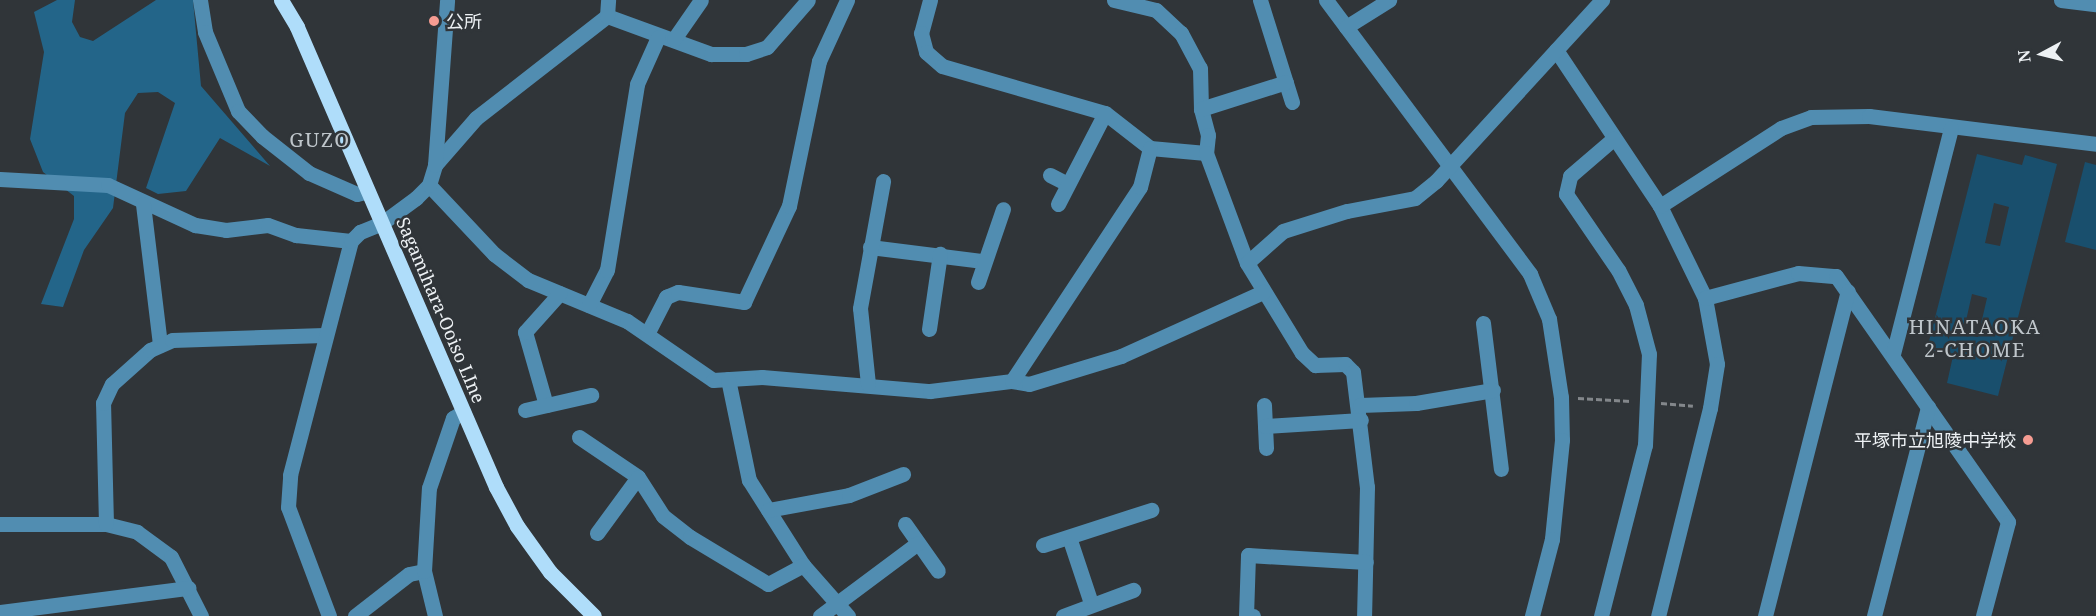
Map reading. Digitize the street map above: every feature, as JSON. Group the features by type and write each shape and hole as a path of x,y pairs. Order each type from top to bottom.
{"main road":[{"name":"Sagamihara-Ooiso LIne","path":"281,0 297,27 463,412 517,526 550,572 594,616"}],"street":[{"path":"200,0 205,32 238,111 262,136 309,173 357,194 368,191"},
{"path":"329,616 288,507 290,475 324,334 351,242 360,232 382,223 429,185 435,165 447,0"},
{"path":"435,165 476,118 607,16 608,0"},
{"path":"674,39 701,0"},
{"path":"607,16 658,37 674,39 711,54 746,54 767,47 808,0"},
{"path":"647,334 666,297 678,292 744,302 789,206 819,61 847,0"},
{"path":"930,0 921,33 926,52 942,66 1105,113 1150,147 1206,153"},
{"path":"1114,0 1156,10 1181,33 1200,68 1202,109 1208,135 1206,153 1247,263 1302,353 1315,365 1345,364 1353,372 1360,413 1366,487 1364,616"},
{"path":"1260,0 1292,102"},
{"path":"1326,0 1530,274 1549,319 1561,397 1562,440 1552,539 1532,616"},
{"path":"1346,27 1389,0"},
{"path":"1247,263 1283,231 1347,212 1415,198 1436,182 1448,165 1602,0"},
{"path":"2061,0 2096,4"},
{"path":"589,305 608,270 637,84 658,37"},
{"path":"1556,50 1612,139 1660,206 1705,298 1717,364 1710,408 1658,616"},
{"path":"1202,109 1286,82"},
{"path":"1058,204 1105,113"},
{"path":"1660,206 1781,128 1811,117 1869,116 1951,128 2096,144"},
{"path":"1893,354 1951,128"},
{"path":"1601,616 1645,445 1649,354 1632,297 1566,194 1570,176 1612,139"},
{"path":"1012,381 1140,187 1150,147"},
{"path":"1050,175 1068,184"},
{"path":"0,178 108,185 143,204 195,225 226,230 268,225 296,235 351,242"},
{"path":"868,384 860,308 883,181"},
{"path":"429,185 494,254 528,280 589,305 647,334 713,380 762,377 868,384 930,391 1012,381 1029,384 1121,357 1263,292"},
{"path":"143,204 160,345"},
{"path":"978,282 983,261 1003,209"},
{"path":"870,247 983,261"},
{"path":"929,329 940,254"},
{"path":"1705,298 1798,273 1836,276 1893,354 2008,522 1988,615"},
{"path":"1765,616 1848,291"},
{"path":"546,405 525,332 560,293"},
{"path":"1483,323 1501,469"},
{"path":"106,524 103,403 112,384 150,350 172,340 324,334"},
{"path":"728,379 744,463 768,510 803,565 833,604 848,616"},
{"path":"1265,426 1360,413 1493,390"},
{"path":"525,410 591,395"},
{"path":"1264,405 1266,448"},
{"path":"1874,616 1928,407"},
{"path":"435,616 424,571 429,488 453,418 463,412"},
{"path":"579,437 638,477 663,516 768,584 803,565"},
{"path":"768,510 849,495 903,474"},
{"path":"597,533 638,477"},
{"path":"1043,545 1150,510"},
{"path":"0,524 106,524 137,532 171,557 201,616"},
{"path":"905,524 938,572"},
{"path":"1069,537 1091,603"},
{"path":"820,616 833,604 918,543"},
{"path":"1253,616 1246,616 1248,555 1366,562"},
{"path":"355,616 409,574 424,571"},
{"path":"0,612 188,588"},
{"path":"1064,616 1091,603 1133,590"}],"path":[{"path":"1561,397 1640,401"},
{"path":"1657,402 1710,408"}],"shaded area":[{"path":"57,0 75,0 72,22 80,37 93,41 156,0 193,0 201,86 270,166 220,138 186,191 158,194 146,188 175,103 158,92 138,93 125,113 113,208 84,250 63,307 41,304 74,219 74,196 43,172 30,139 44,52 34,12"}],"building":[{"path":"1977,154 2022,165 2025,155 2057,164 1998,396 1947,383 1953,356 1927,349","holes":["1994,203 2009,207 2000,246 1985,243","1972,294 1987,298 1978,337 1963,334"]},
{"path":"2085,162 2096,165 2096,250 2065,242"}],"place":[{"name":"公所","path":"434,21"},
{"name":"平塚市立旭陵中学校","path":"2028,440"}],"district":[{"name":"GUZO","path":"320,139"},
{"name":"HINATAOKA 2-CHOME","path":"1975,338"}]}
